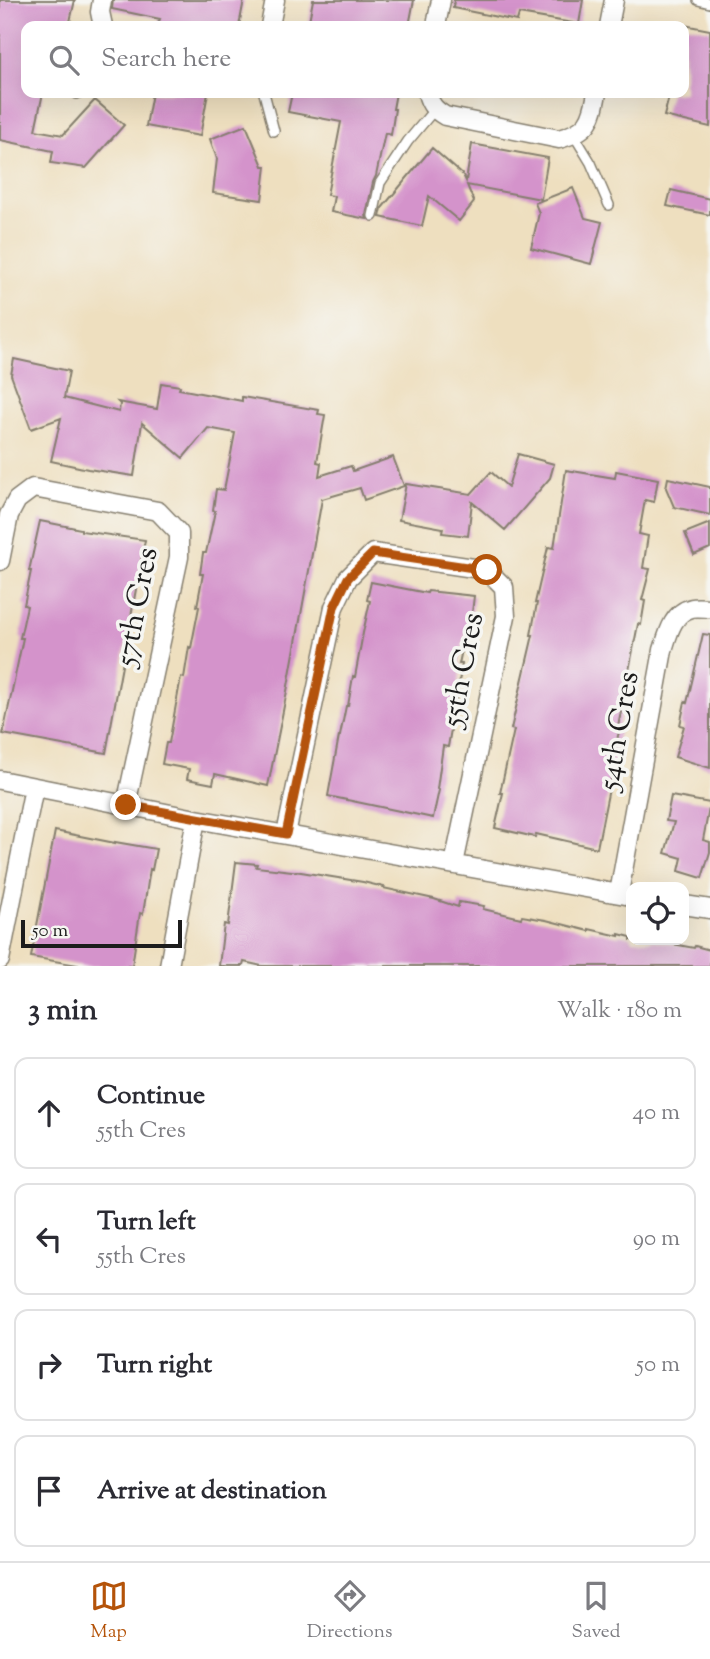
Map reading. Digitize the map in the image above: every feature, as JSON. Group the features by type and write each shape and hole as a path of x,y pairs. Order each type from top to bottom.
{"street":[{"path":"102,0 102,21"},
{"path":"271,21 275,0"},
{"path":"437,21 441,0"},
{"path":"611,21 614,0"},
{"path":"431,101 445,116 559,139 583,129 590,118 596,98"},
{"name":"57th Cres","path":"0,561 9,515 17,500 33,488 158,511 179,533 179,557 126,805"},
{"name":"55th Cres","path":"286,834 334,607 348,578 373,553 487,570 504,587 506,616 454,864"},
{"name":"54th Cres","path":"625,894 663,650 668,633 677,616 691,608 710,608"},
{"path":"0,780 196,818 625,894"},
{"path":"0,960 34,787"},
{"path":"169,966 196,818"},
{"path":"689,906 710,909"}],"lane":[{"path":"698,0 710,3"},
{"path":"265,98 274,131"},
{"path":"373,216 380,183 431,101"},
{"path":"573,135 591,163 609,205"}],"building":[{"path":"0,0 75,0 70,21 21,21 21,98 42,98 35,130 63,135 95,100 124,125 86,168 51,163 53,151 0,140"},
{"path":"113,0 244,0 240,21 159,21 160,19 112,9"},
{"path":"313,0 414,0 410,21 309,21"},
{"path":"454,0 583,0 580,21 561,21 519,14 517,21 453,8"},
{"path":"689,26 710,30 710,127 664,116 669,98 689,98"},
{"path":"151,98 207,98 200,136 146,126"},
{"path":"291,98 395,98 391,135 385,133 367,219 331,212 334,196 327,195 341,122 288,112"},
{"path":"246,125 263,166 266,166 262,200 213,193 217,159 210,139"},
{"path":"472,144 548,158 541,199 467,185 474,202 459,221 429,196 422,226 380,217 382,208 432,148 463,175 466,181"},
{"path":"573,188 585,218 602,222 591,264 531,248 539,213 535,203"},
{"path":"671,190 710,199 710,215 667,206"},
{"path":"14,359 69,371 64,398 119,412 118,402 157,409 161,383 242,401 242,397 319,410 318,414 325,415 317,462 321,463 319,476 351,466 353,471 393,457 404,486 364,500 360,488 322,499 268,786 215,774 213,784 187,779 189,769 162,764 166,743 169,743 181,677 184,678 189,647 191,648 199,607 203,553 206,553 215,511 216,489 224,490 235,433 208,428 183,458 142,423 134,476 51,461 61,418 31,429 11,375"},
{"path":"518,454 554,464 550,478 505,530 472,502 468,536 442,533 443,528 399,520 406,484 471,494 491,472 508,487"},
{"path":"566,470 615,478 616,471 658,479 654,502 645,500 639,534 648,536 643,568 650,569 597,848 495,828 514,730 511,729 533,635 535,603 548,547 554,548"},
{"path":"668,478 710,487 710,515 674,507 666,488"},
{"path":"40,521 81,531 145,540 106,753 3,734 23,638 20,638 27,606 24,605"},
{"path":"710,523 710,548 694,555 685,533"},
{"path":"371,582 427,593 474,596 471,621 468,621 459,664 462,664 448,747 443,746 433,818 328,796 339,736 353,676 355,677 370,601 367,600"},
{"path":"703,634 710,635 710,768 675,757 684,726 680,725 685,702 687,703"},
{"path":"671,796 710,803 703,840 710,842 710,852 702,878 679,871 682,858 665,853 674,822 666,821"},
{"path":"55,831 156,849 143,914 140,913 132,966 83,966 31,957"},
{"path":"236,862 363,882 458,907 459,902 484,906 483,909 521,918 522,916 589,931 619,934 626,936 626,945 695,946 710,950 710,966 262,966 244,962 243,966 219,966 224,924 228,925"}],"route":[{"path":"126,805 286,834 334,607 348,578 373,553 487,570"}]}
